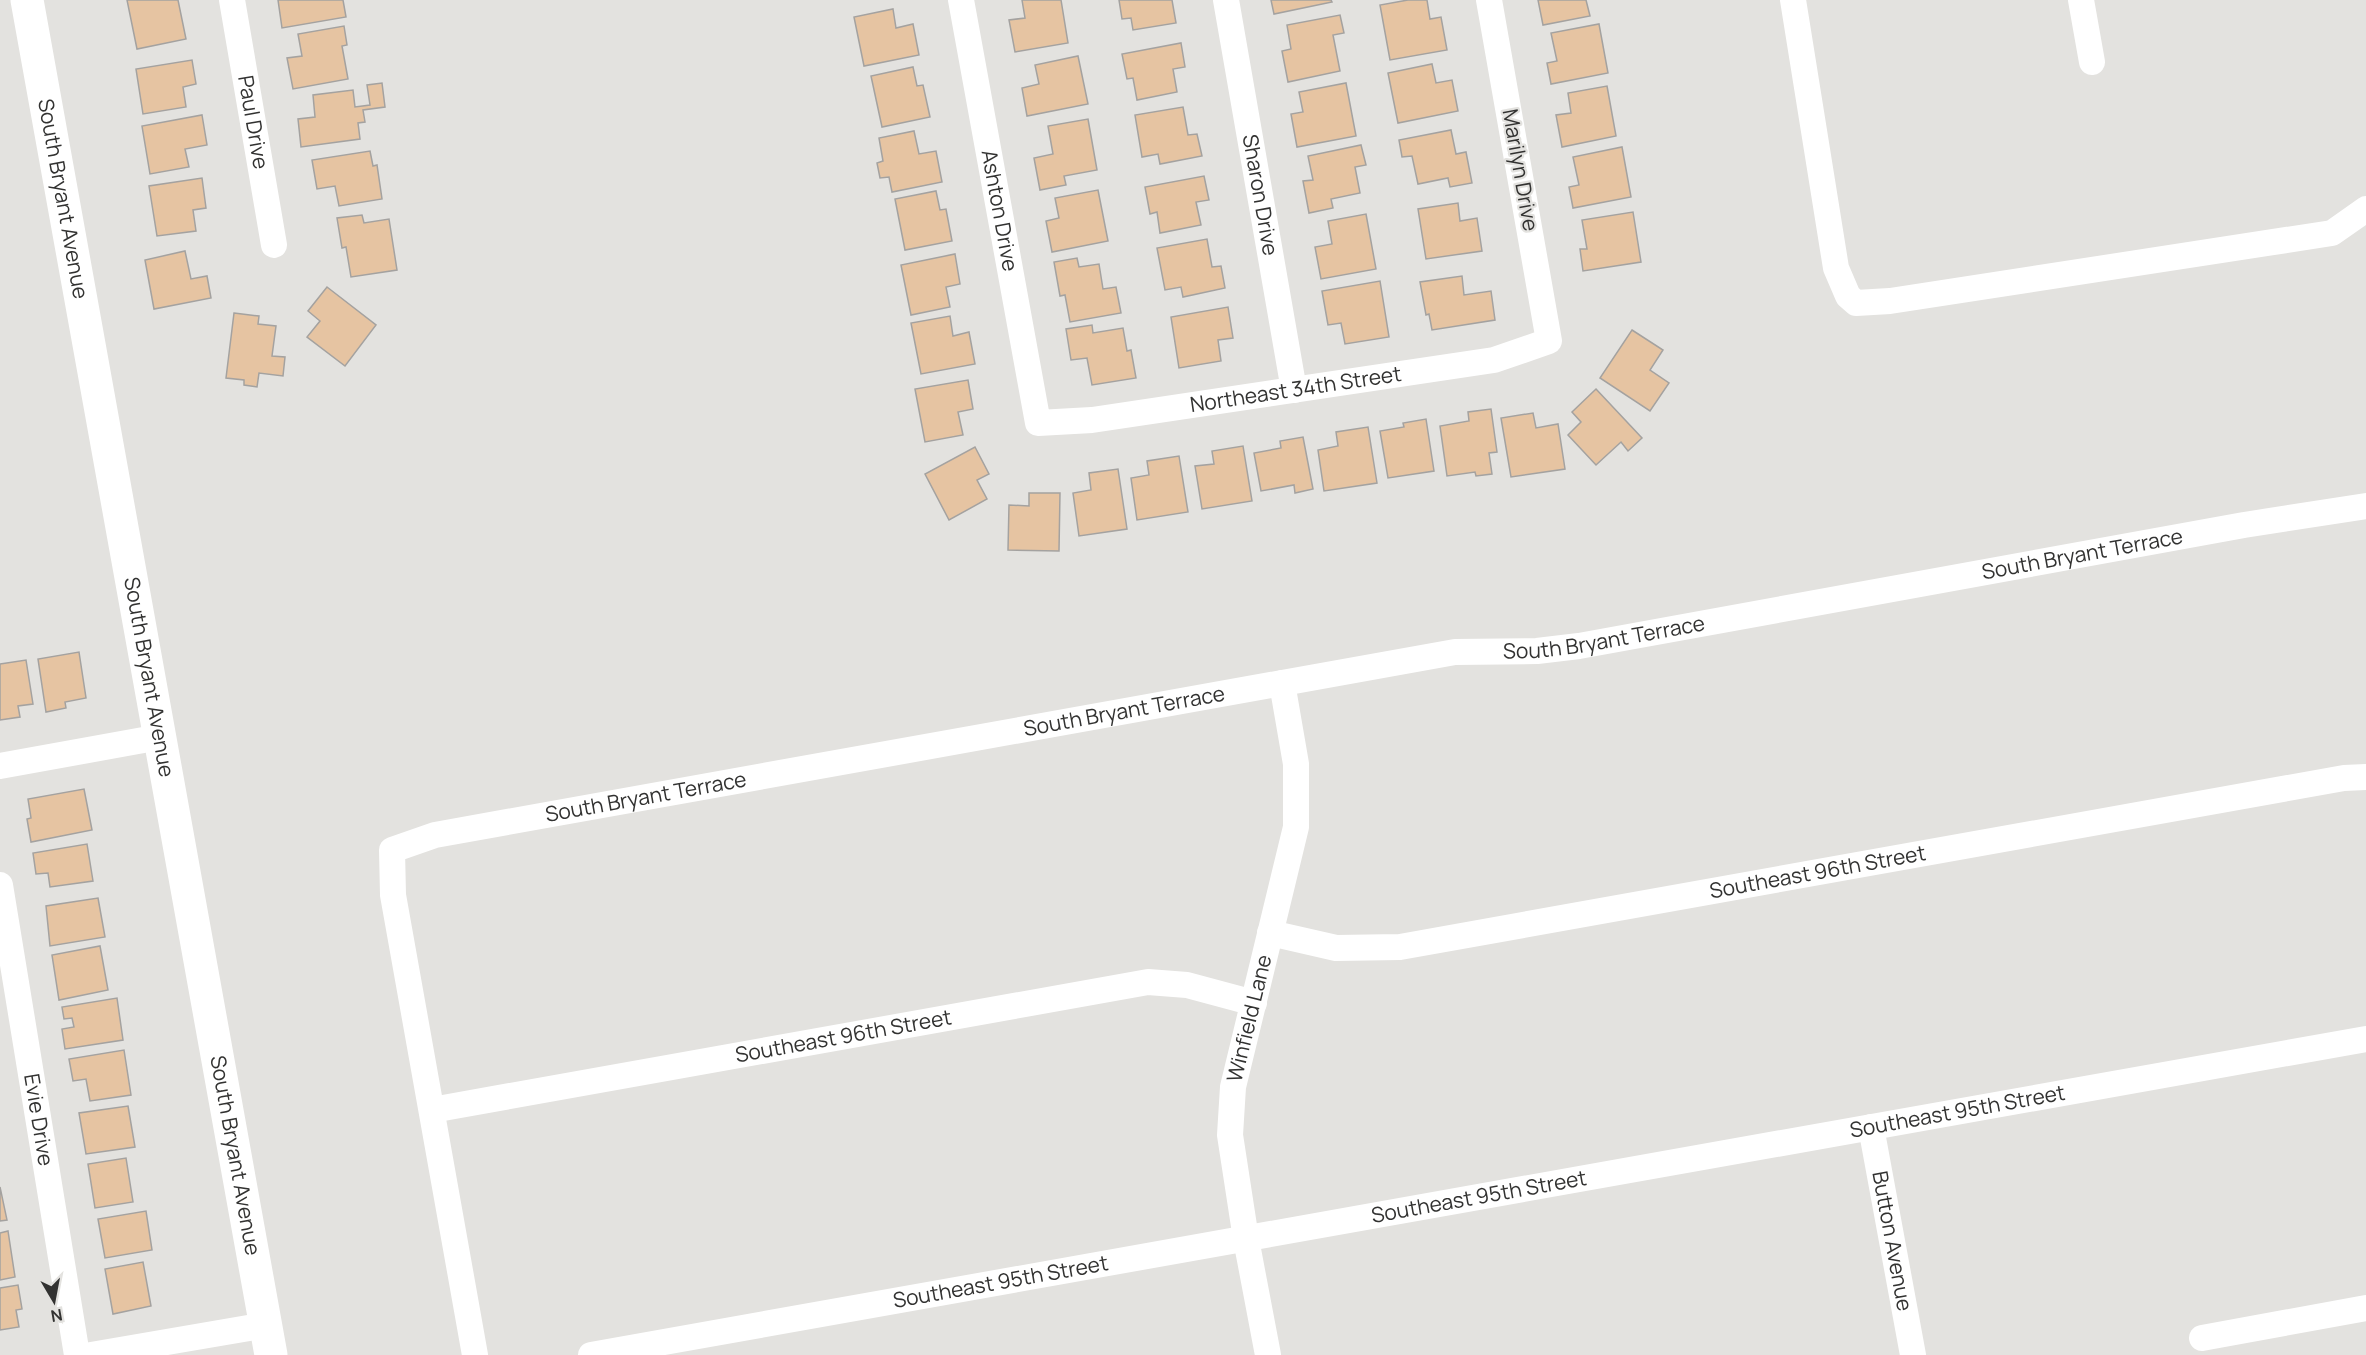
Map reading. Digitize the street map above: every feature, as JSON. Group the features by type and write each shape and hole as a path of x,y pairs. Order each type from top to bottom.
{"street":[{"name":"South Bryant Avenue","path":"27,0 269,1340"},
{"name":"Paul Drive","path":"232,0 274,245"},
{"name":"Ashton Drive","path":"961,0 1038,423"},
{"name":"Sharon Drive","path":"1226,0 1294,390"},
{"name":"Marilyn Drive","path":"1489,0 1549,341"},
{"path":"1793,0 1836,268 1848,296 1856,303 1890,301 2331,234 2366,210"},
{"path":"2081,0 2092,63"},
{"name":"Northeast 34th Street","path":"1038,423 1092,420 1494,360 1549,341"},
{"name":"South Bryant Terrace","path":"475,1355 393,895 392,850 435,835 1455,652 1537,651 1579,646 2256,523 2366,506"},
{"name":"Winfield Lane","path":"1268,1355 1246,1239 1230,1136 1233,1087 1292,853 1298,810 1296,764 1282,684"},
{"path":"0,766 160,736"},
{"name":"Southeast 96th Street","path":"1270,933 1336,948 1400,947 2177,807 2344,778 2366,777"},
{"name":"Evie Drive","path":"0,885 76,1355"},
{"name":"Southeast 96th Street","path":"432,1110 1148,982 1187,985 1254,1003"},
{"name":"Southeast 95th Street","path":"591,1355 2366,1039"},
{"name":"Button Avenue","path":"1871,1127 1913,1355"},
{"path":"2202,1338 2366,1308"},
{"path":"91,1355 269,1340"}],"building":[{"path":"127,0 178,0 186,39 137,49"},
{"path":"278,0 343,0 346,17 282,28"},
{"path":"1022,0 1061,0 1068,43 1015,52 1009,20 1025,18"},
{"path":"1119,0 1172,0 1176,23 1133,30 1131,18 1122,19"},
{"path":"1271,0 1331,0 1332,2 1274,14"},
{"path":"1408,0 1427,0 1430,19 1441,17 1447,50 1390,60 1380,5"},
{"path":"1538,0 1586,0 1590,16 1543,25"},
{"path":"893,9 896,28 913,24 919,55 864,66 854,17"},
{"path":"1340,15 1344,33 1333,35 1340,71 1288,82 1282,51 1291,49 1287,25"},
{"path":"1599,24 1608,73 1551,84 1547,63 1557,61 1551,33"},
{"path":"344,26 347,45 342,46 348,79 293,89 287,58 302,56 298,34"},
{"path":"1181,43 1185,67 1173,69 1177,92 1137,100 1133,78 1127,79 1122,54"},
{"path":"1078,56 1088,104 1027,116 1022,88 1039,84 1035,65"},
{"path":"192,60 196,84 183,87 186,107 143,114 136,69"},
{"path":"1432,64 1436,83 1452,80 1458,111 1398,123 1388,73"},
{"path":"913,67 917,86 923,85 930,117 882,127 871,76"},
{"path":"382,83 385,107 363,110 365,122 358,123 360,139 301,147 298,119 315,117 313,95 353,90 355,107 370,105 367,85"},
{"path":"1346,83 1356,136 1297,147 1291,114 1303,112 1299,92"},
{"path":"1607,86 1616,136 1562,147 1556,115 1571,113 1568,93"},
{"path":"1183,107 1188,135 1197,134 1202,156 1160,164 1158,154 1142,157 1135,115"},
{"path":"202,115 207,145 185,149 189,167 150,174 142,126"},
{"path":"1088,119 1097,170 1064,176 1066,185 1040,190 1034,158 1053,154 1048,126"},
{"path":"1451,130 1456,154 1466,152 1472,183 1450,187 1448,178 1418,184 1412,156 1402,157 1399,140"},
{"path":"914,131 919,154 936,151 942,182 892,192 889,177 880,178 877,163 883,161 879,138"},
{"path":"1361,145 1366,165 1355,167 1360,193 1331,199 1333,208 1309,213 1303,181 1313,180 1308,156"},
{"path":"1622,147 1631,197 1573,208 1569,187 1579,185 1573,157"},
{"path":"370,151 373,166 377,165 382,199 339,206 335,186 317,189 312,160"},
{"path":"1204,176 1209,200 1196,202 1201,225 1160,233 1157,212 1150,214 1145,187"},
{"path":"202,178 206,208 193,210 196,231 157,236 149,186"},
{"path":"1098,190 1108,241 1052,252 1046,221 1059,218 1055,198"},
{"path":"936,191 940,210 946,209 952,241 905,250 895,199"},
{"path":"1458,203 1460,221 1477,218 1482,251 1426,259 1418,209"},
{"path":"1633,212 1641,262 1583,271 1580,249 1587,249 1582,220"},
{"path":"1366,214 1376,269 1321,279 1315,247 1332,244 1328,221"},
{"path":"362,215 364,223 389,219 397,270 351,277 346,247 342,248 337,218"},
{"path":"1207,239 1212,267 1221,266 1225,288 1183,297 1181,287 1165,290 1157,248"},
{"path":"185,251 191,279 207,276 211,298 154,309 145,260"},
{"path":"955,254 960,284 946,287 950,307 911,315 901,265"},
{"path":"1077,258 1079,267 1099,264 1103,289 1116,287 1121,313 1070,322 1065,295 1060,296 1054,262"},
{"path":"1462,276 1464,295 1491,291 1495,320 1432,330 1429,314 1426,315 1420,282"},
{"path":"1380,281 1389,337 1345,344 1341,323 1328,325 1322,291"},
{"path":"327,287 376,325 345,366 307,337 320,321 308,311"},
{"path":"1228,307 1233,338 1218,340 1221,361 1179,368 1171,317"},
{"path":"234,313 259,316 258,324 276,326 272,356 285,357 283,376 259,373 257,387 244,385 244,380 226,378"},
{"path":"950,316 953,336 969,332 975,364 921,374 911,323"},
{"path":"1092,325 1093,333 1123,328 1127,351 1131,350 1136,378 1092,385 1087,358 1071,360 1066,329"},
{"path":"1632,330 1663,350 1650,370 1669,383 1650,411 1600,378"},
{"path":"968,380 973,409 958,412 963,435 925,442 915,389"},
{"path":"1596,389 1642,438 1628,451 1621,442 1596,465 1568,435 1581,422 1572,412"},
{"path":"1491,409 1497,452 1489,453 1492,474 1476,476 1475,472 1447,476 1440,426 1469,421 1468,412"},
{"path":"1533,413 1536,428 1558,424 1565,469 1511,477 1501,418"},
{"path":"1426,419 1434,471 1388,478 1380,431 1404,427 1403,423"},
{"path":"1368,427 1377,483 1324,491 1318,450 1338,446 1336,432"},
{"path":"1303,437 1313,489 1295,493 1294,485 1261,491 1254,453 1281,448 1280,441"},
{"path":"1243,446 1252,501 1202,509 1195,466 1214,464 1212,451"},
{"path":"975,447 989,474 977,480 987,499 949,520 925,474"},
{"path":"1179,456 1188,512 1137,520 1131,478 1149,475 1147,461"},
{"path":"1118,469 1127,529 1079,536 1073,493 1091,490 1089,473"},
{"path":"1029,493 1060,493 1059,551 1008,550 1009,505 1029,506"},
{"path":"79,652 86,698 65,702 66,708 46,712 38,659"},
{"path":"26,660 33,704 18,706 20,717 0,720 0,664"},
{"path":"84,789 92,830 31,842 27,819 31,818 28,799"},
{"path":"87,844 93,881 50,887 48,873 36,874 33,853"},
{"path":"98,898 105,937 50,946 46,906"},
{"path":"100,946 108,990 59,1000 52,955"},
{"path":"117,998 123,1040 65,1049 62,1029 74,1027 72,1018 64,1019 62,1007"},
{"path":"124,1050 131,1095 90,1101 86,1079 73,1081 69,1059"},
{"path":"128,1106 135,1147 86,1154 79,1113"},
{"path":"126,1158 133,1202 95,1208 88,1164"},
{"path":"0,1187 7,1220 0,1221"},
{"path":"146,1211 152,1250 105,1258 98,1219"},
{"path":"8,1231 15,1277 0,1280 0,1233"},
{"path":"143,1262 151,1306 113,1314 105,1269"},
{"path":"18,1285 22,1309 16,1310 19,1327 0,1330 0,1288"}]}
